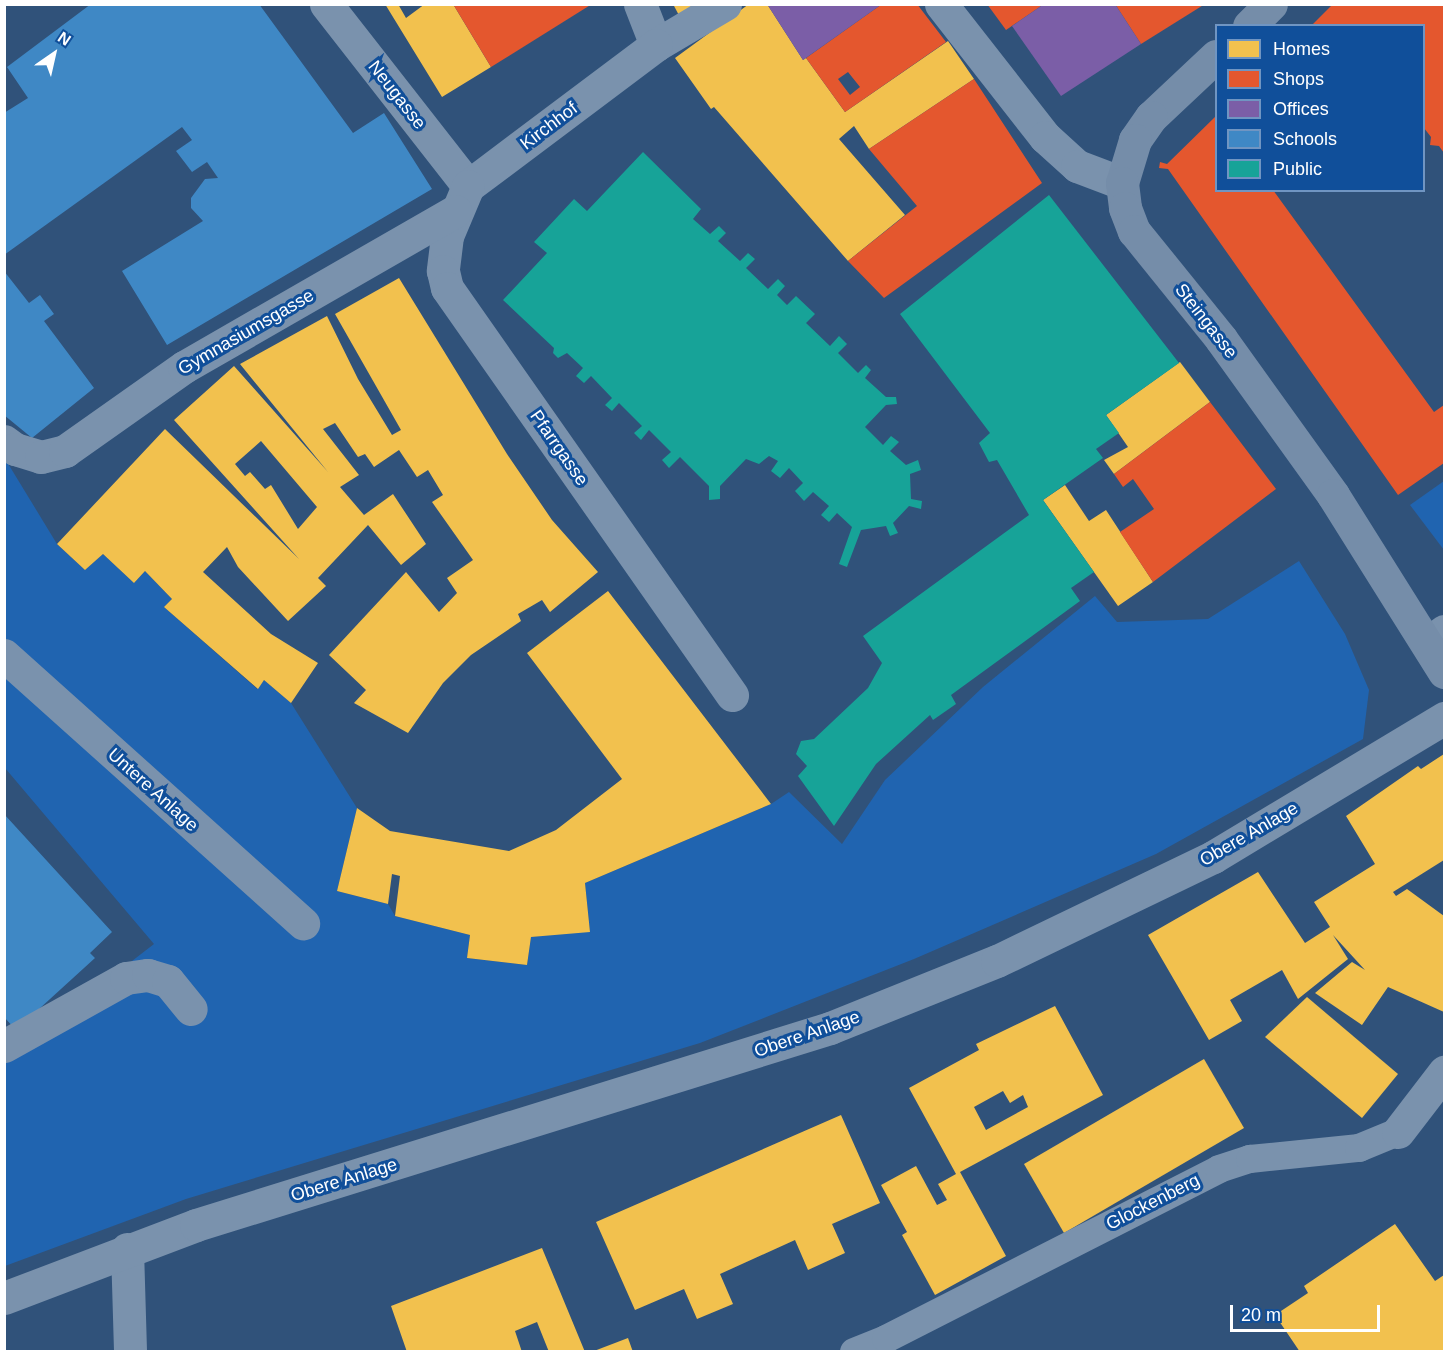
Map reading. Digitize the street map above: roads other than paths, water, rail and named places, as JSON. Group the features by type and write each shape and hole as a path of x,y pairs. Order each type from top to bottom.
{"street":[{"name":"Neugasse","path":"326,4 462,199"},
{"path":"640,4 656,45"},
{"name":"Kirchhof","path":"462,199 629,65 656,45 725,4"},
{"path":"941,4 1045,136 1077,166 1122,183 1135,140 1151,117 1215,57"},
{"path":"1251,24 1271,4"},
{"name":"Steingasse","path":"1122,183 1134,231 1221,339 1435,635 1444,672"},
{"name":"Gymnasiumsgasse","path":"4,441 15,449 41,457 65,452 184,367 462,199"},
{"name":"Pfarrgasse","path":"462,199 444,255 447,288 732,695"},
{"name":"Untere Anlage","path":"4,655 303,922"},
{"name":"Obere Anlage","path":"4,1298 128,1249 861,1016 997,961 1213,857 1444,718"},
{"path":"4,1046 126,978 148,975 168,981 191,1009"},
{"name":"Glockenberg","path":"1398,1132 1444,1072"},
{"path":"128,1249 130,1352"}],"lane":[{"name":"Glockenberg","path":"854,1352 886,1339 1219,1168 1250,1159 1359,1148 1398,1132"}]}
